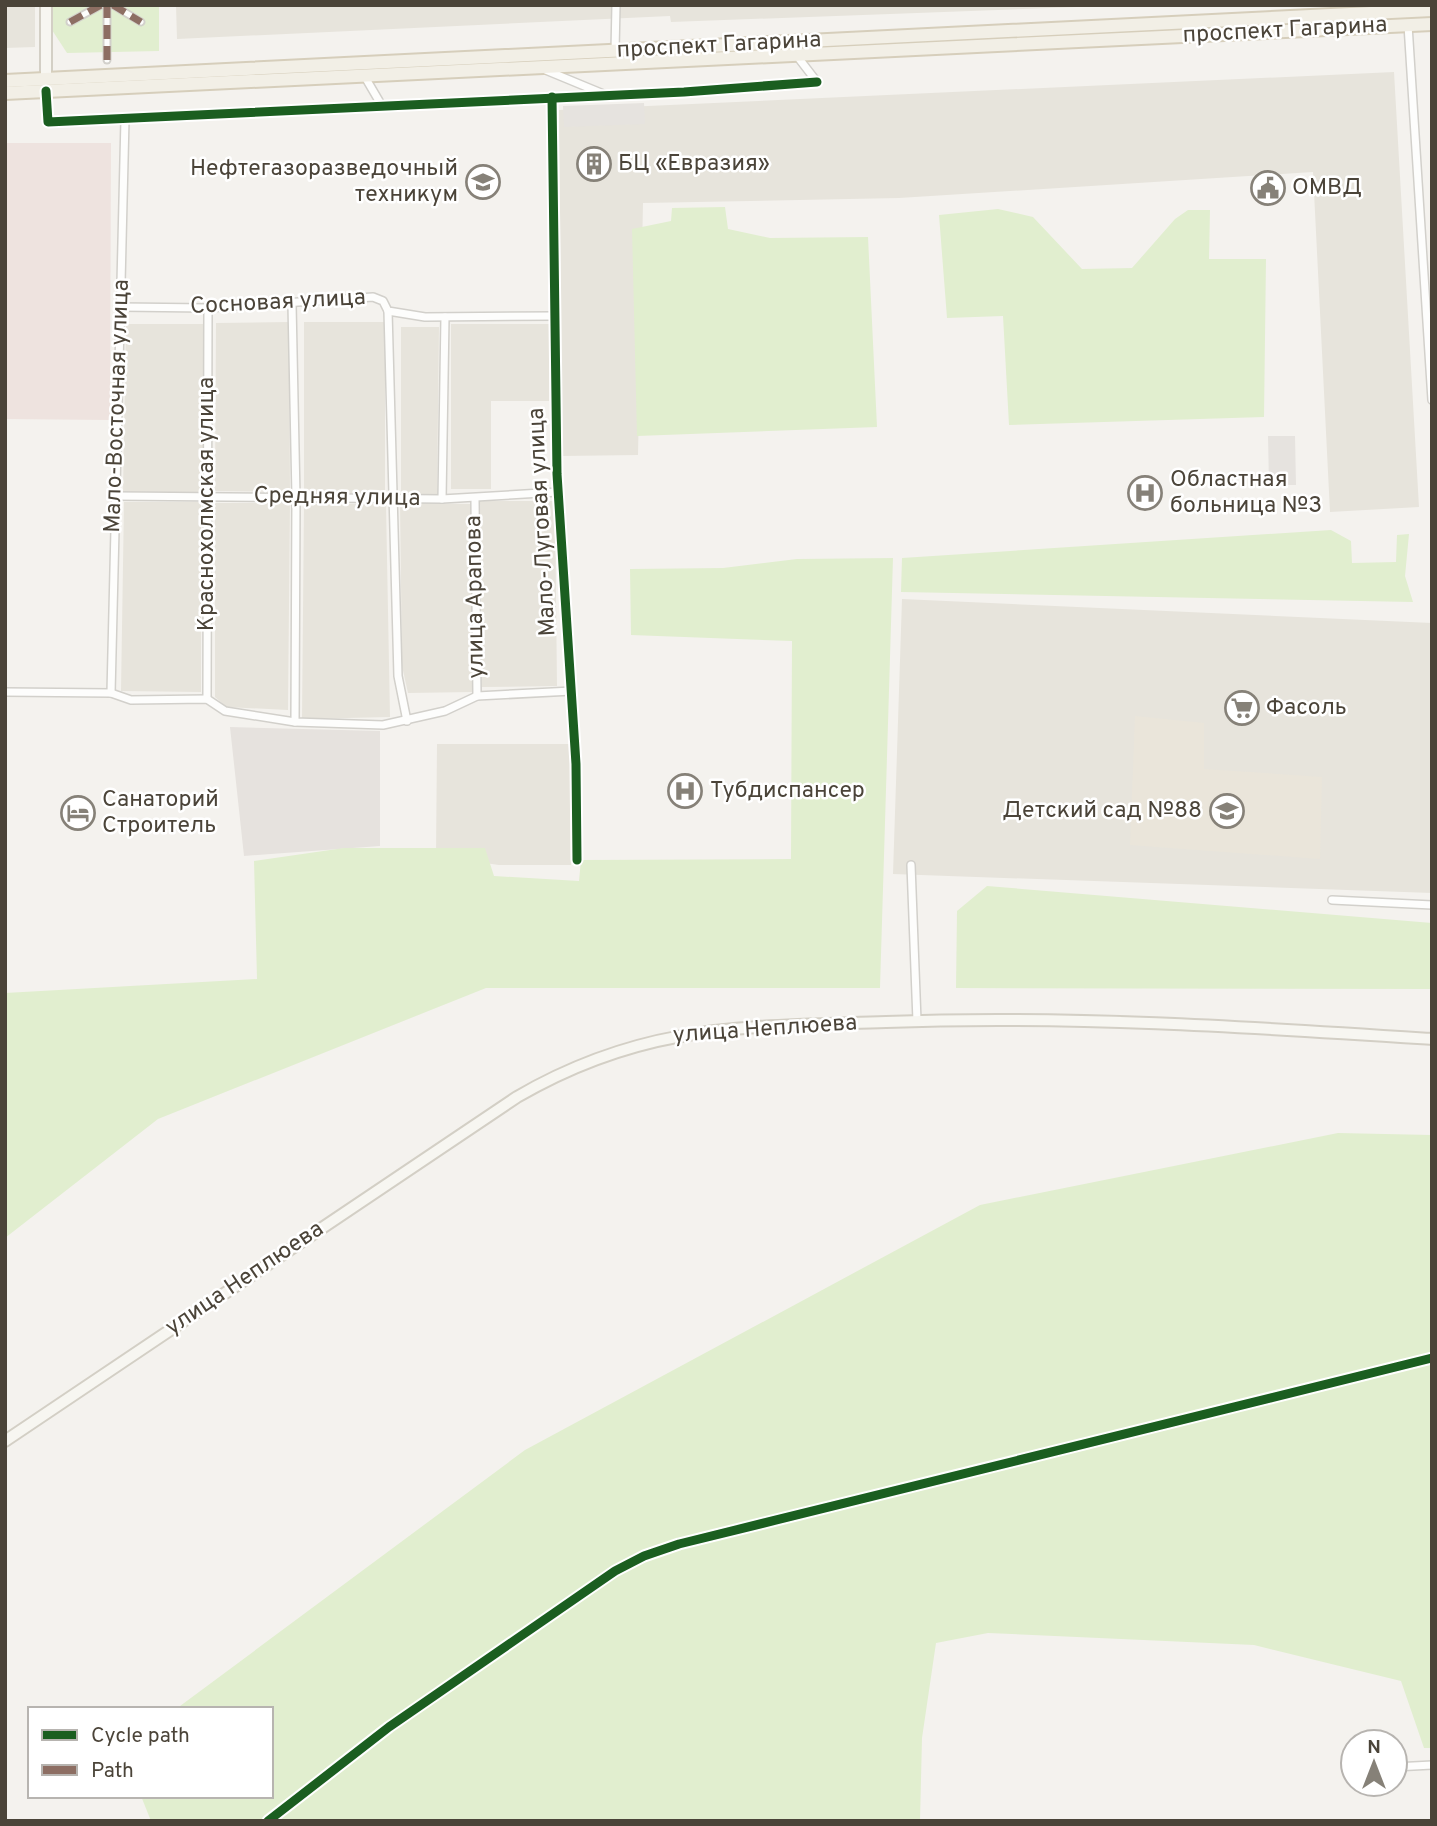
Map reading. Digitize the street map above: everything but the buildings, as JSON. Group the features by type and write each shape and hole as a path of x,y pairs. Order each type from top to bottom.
{"main road":[{"path":"46,5 46,85"},
{"name":"проспект Гагарина","path":"5,81 46,85 365,77 797,56 1280,24 1432,9"},
{"path":"1407,11 1408,25"},
{"name":"проспект Гагарина","path":"5,93 46,85 615,51 1280,24 1432,24"},
{"name":"улица Неплюева","path":"5,1441 468,1129 567,1070 636,1045 704,1031 917,1021 1105,1019 1432,1039"}],"street":[{"path":"71,22 101,5"},
{"path":"107,5 107,60"},
{"path":"113,5 141,22"},
{"path":"615,51 616,5"},
{"path":"1408,25 1432,400"},
{"path":"46,85 48,122 817,82 797,56"},
{"path":"542,68 606,95"},
{"path":"365,77 382,106"},
{"name":"Мало-Луговая улица","path":"552,97 558,492 572,691 577,860"},
{"name":"Мало-Восточная улица","path":"111,693 125,119"},
{"name":"Сосновая улица","path":"120,307 208,308 373,298 383,301 388,311 425,317 555,316"},
{"path":"292,304 296,497 295,722"},
{"name":"Краснохолмская улица","path":"207,699 208,308"},
{"path":"388,311 398,676 407,721"},
{"name":"улица Арапова","path":"442,499 445,317"},
{"name":"Средняя улица","path":"115,496 475,499 558,492"},
{"name":"улица Арапова","path":"475,499 477,696"},
{"path":"5,692 111,693 131,700 207,699 225,711 295,722 383,725 445,711 477,696 572,691"},
{"path":"911,865 917,1021"},
{"path":"1332,900 1432,905"},
{"path":"268,1821 389,1727 615,1571 644,1556 705,1537 1000,1467 1432,1358"},
{"path":"1409,1766 1432,1765"}],"shaded area":[{"path":"5,5 35,5 35,47 5,48"},
{"path":"176,5 1131,5 671,22 670,16 177,39"},
{"path":"1394,72 1419,507 1330,512 1313,172 899,198 643,203 638,455 562,456 559,110"},
{"path":"644,103 645,124 564,127 563,106"},
{"path":"5,143 111,143 110,420 5,419"},
{"path":"289,322 290,492 215,491 216,323"},
{"path":"304,322 385,322 385,493 304,493"},
{"path":"126,324 203,324 203,492 123,492"},
{"path":"451,324 549,324 549,401 491,401 491,489 451,489"},
{"path":"401,327 439,327 437,494 401,494"},
{"path":"1268,436 1295,436 1296,485 1269,485"},
{"path":"480,501 555,501 557,686 482,687"},
{"path":"124,502 201,502 201,692 121,691"},
{"path":"215,503 290,503 288,710 226,707 215,697"},
{"path":"400,503 471,504 473,692 408,693 402,666"},
{"path":"304,504 386,504 390,717 302,719"},
{"path":"902,599 1432,623 1432,893 893,874"},
{"name":"Детский сад №88","path":"1135,716 1204,723 1204,769 1322,777 1320,859 1130,845"},
{"path":"230,727 380,731 380,846 244,856"},
{"path":"437,744 570,744 571,865 499,865 436,856"}],"green space":[{"path":"52,5 159,5 159,51 67,53 52,30"},
{"path":"725,207 728,229 770,238 868,237 877,427 637,436 632,229 671,221 672,208"},
{"path":"998,209 1033,217 1082,269 1132,268 1175,219 1188,210 1210,210 1209,259 1266,259 1264,417 1009,425 1003,316 947,318 939,215"},
{"path":"1331,530 1351,541 1352,563 1396,562 1397,535 1409,534 1405,576 1413,602 901,592 902,558"},
{"path":"893,558 880,988 486,988 158,1119 5,1238 5,993 257,979 254,861 344,848 485,848 494,876 579,881 581,860 791,859 792,641 631,635 630,569 723,568 797,559"},
{"path":"987,886 1432,923 1432,989 956,988 957,911"},
{"path":"1338,1133 1432,1135 1432,1748 1424,1748 1401,1681 1254,1645 988,1633 936,1643 922,1738 920,1821 151,1821 142,1798 273,1798 273,1707 179,1707 525,1450 980,1205"}],"marked path":[{"path":"70,22 101,5"},
{"path":"107,5 107,60"},
{"path":"113,5 141,22"}],"cycle path":[{"path":"46,91 48,122 684,92 817,82"},
{"path":"552,97 557,474 576,764 577,860"},
{"path":"268,1821 389,1727 615,1571 644,1556 679,1544 1432,1358"}],"place":[{"name":"БЦ «Евразия»","path":"594,164"},
{"name":"Нефтегазоразведочный техникум","path":"483,182"},
{"name":"ОМВД","path":"1268,188"},
{"name":"Областная больница №3","path":"1145,493"},
{"name":"Фасоль","path":"1242,708"},
{"name":"Тубдиспансер","path":"685,791"},
{"name":"Детский сад №88","path":"1227,811"},
{"name":"Санаторий Строитель","path":"78,813"}]}
